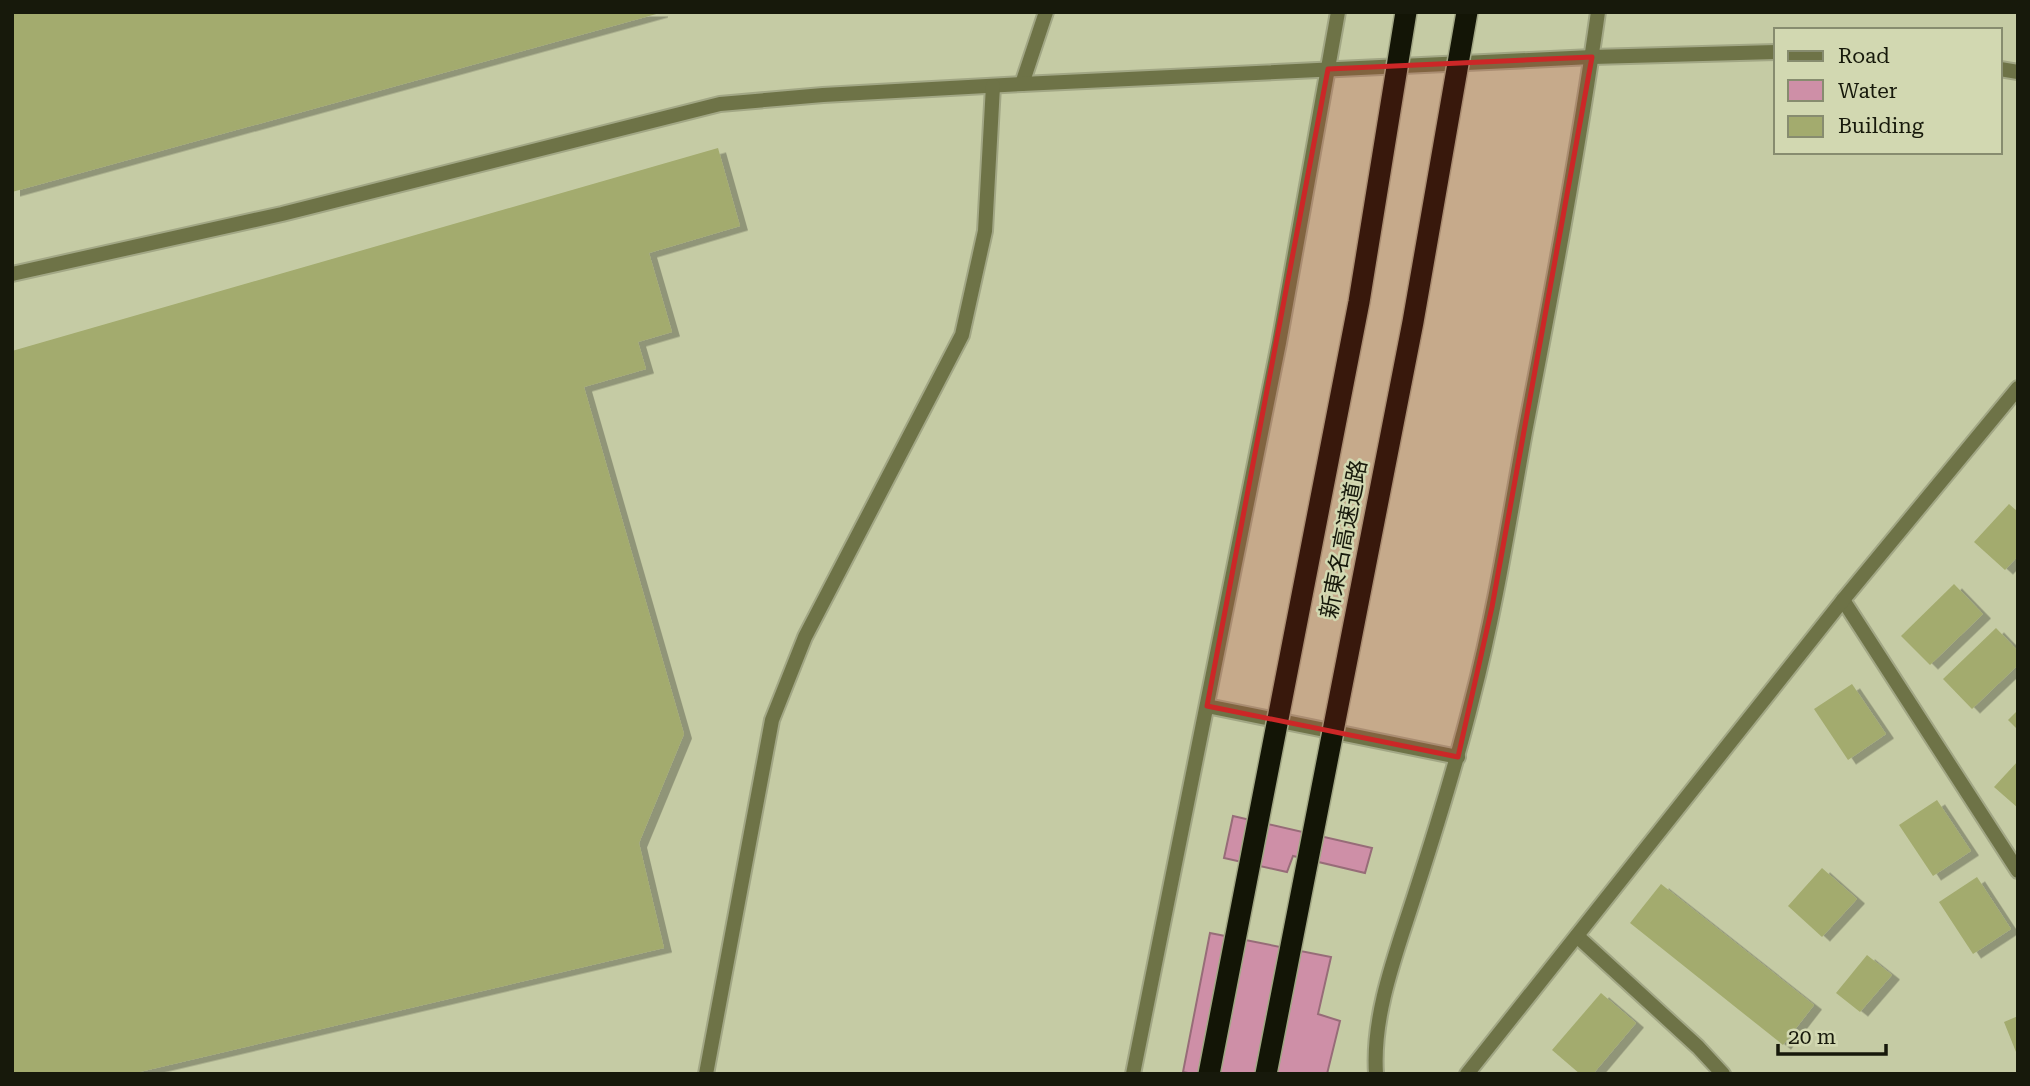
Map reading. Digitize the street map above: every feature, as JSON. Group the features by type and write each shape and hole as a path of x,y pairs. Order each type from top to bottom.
{"highway":[{"name":"新東名高速道路","path":"1209,1074 1359,302 1406,12"},
{"name":"新東名高速道路","path":"1266,1074 1413,322 1467,12"}],"street":[{"path":"1022,84 1046,12"},
{"path":"1133,1074 1279,343 1338,12"},
{"path":"1376,1074 1377,1033 1391,972 1458,757 1495,594 1558,258 1598,12"},
{"path":"12,274 282,214 720,104 823,95 1022,84 1592,57 1774,52"},
{"path":"706,1074 772,720 805,637 962,335 985,231 993,86"},
{"path":"1467,1074 1843,600 2018,388"},
{"path":"1843,600 2018,871"},
{"path":"1207,706 1458,757"},
{"path":"1577,936 1698,1047 1723,1074"}],"highlighted area":[{"path":"1592,57 1492,607 1458,757 1207,706 1328,69"}],"water":[{"path":"1233,816 1372,848 1365,873 1293,856 1287,872 1224,858"},
{"path":"1210,933 1331,957 1318,1014 1340,1021 1327,1074 1183,1072"}],"building":[{"path":"12,12 660,12 660,13 12,192"},
{"path":"718,148 740,226 649,253 672,332 638,342 646,369 584,387 684,734 639,843 664,948 131,1074 12,1074 12,351"},
{"path":"2009,504 2018,512 2018,556 2005,570 1974,542"},
{"path":"1954,584 1983,614 1930,665 1901,636"},
{"path":"1996,628 2018,651 2018,665 1972,709 1943,679"},
{"path":"1852,684 1886,734 1848,760 1814,709"},
{"path":"2018,710 2018,730 2008,720"},
{"path":"2018,761 2018,808 1994,787"},
{"path":"1937,800 1971,851 1933,876 1899,825"},
{"path":"1822,868 1857,899 1822,937 1788,906"},
{"path":"1977,877 2011,929 1973,954 1939,902"},
{"path":"1661,884 1814,1005 1783,1045 1630,923"},
{"path":"1867,955 1892,975 1860,1012 1836,993"},
{"path":"1601,993 1636,1023 1593,1074 1580,1074 1552,1050"},
{"path":"2018,1016 2018,1057 2004,1022"}]}
